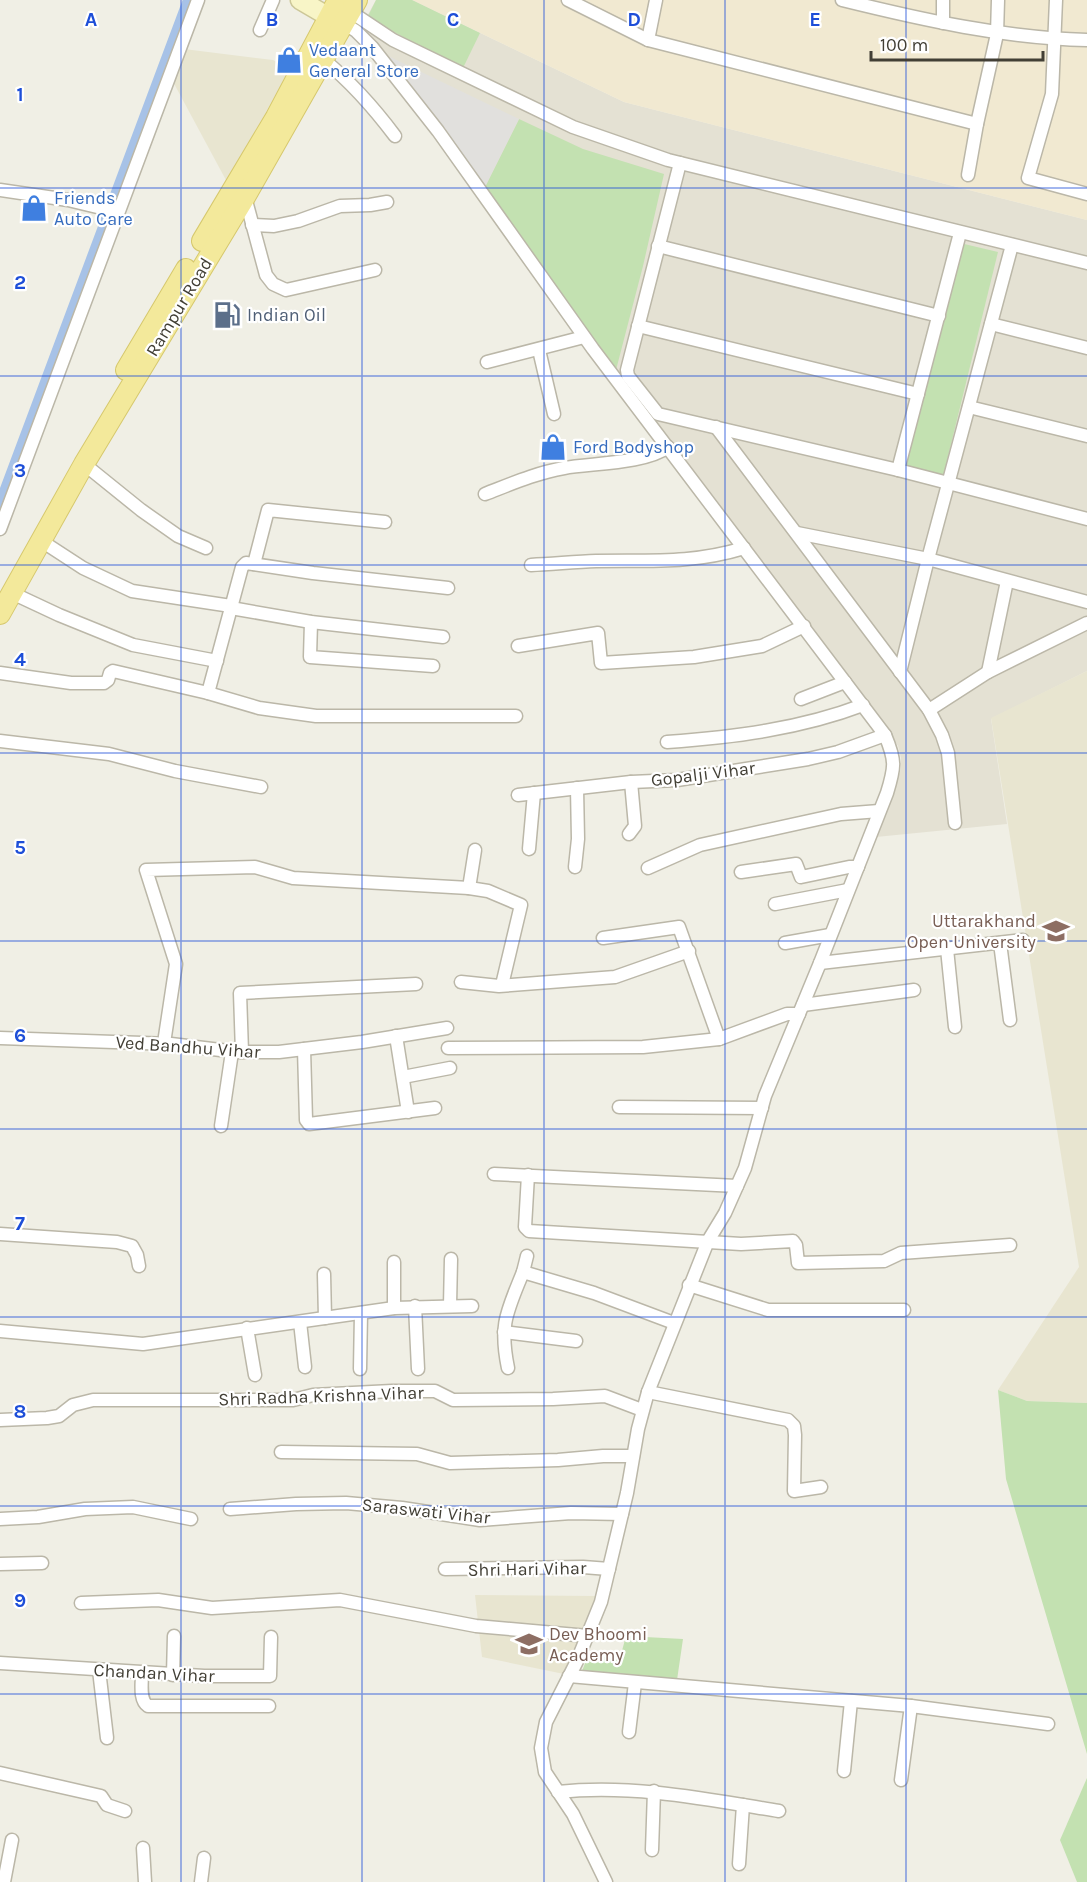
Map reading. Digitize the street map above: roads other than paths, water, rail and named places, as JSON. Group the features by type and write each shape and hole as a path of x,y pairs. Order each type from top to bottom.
{"main road":[{"path":"6,590 74,457 276,117 344,11 300,0"},
{"name":"Rampur Road","path":"0,614 6,590 40,540 324,60 344,11"}],"street":[{"path":"0,529 114,211 198,0"},
{"path":"260,30 273,0"},
{"path":"568,0 648,40 977,124"},
{"path":"648,40 656,0"},
{"path":"843,0 997,34 1056,40 1087,40"},
{"path":"943,0 943,23"},
{"path":"968,176 997,34 998,0"},
{"path":"1056,0 1052,94 1028,178 1087,194"},
{"path":"344,11 393,40 573,127 680,163 1087,263"},
{"path":"344,11 356,31 372,47 438,131 584,338 863,705 885,735 892,752 894,769 887,793 765,1096 745,1168 725,1213 708,1241 648,1392 642,1410 622,1514 601,1602 588,1636 546,1722 541,1748 545,1772 573,1814 606,1882"},
{"path":"324,60 375,109 395,136"},
{"path":"680,163 627,370 628,376 658,414 898,470 1087,519"},
{"path":"0,190 68,200 114,211"},
{"path":"245,196 266,275 273,284 286,290 375,270"},
{"path":"252,225 274,226 298,221 340,206 387,202"},
{"path":"898,470 960,232"},
{"path":"900,672 1012,245"},
{"path":"658,246 939,316"},
{"path":"991,324 1087,348"},
{"path":"638,326 918,394"},
{"path":"487,362 584,338"},
{"path":"539,350 554,414"},
{"path":"969,407 1087,436"},
{"path":"716,427 929,710 948,753 955,823"},
{"path":"485,494 530,476 564,468 647,457 668,447"},
{"path":"84,464 141,510 178,536 206,548"},
{"path":"254,564 268,510 385,522"},
{"path":"797,533 928,560 1087,602"},
{"path":"40,540 83,568 132,591 311,622 443,637"},
{"path":"531,565 596,561 676,561 709,557 744,548"},
{"path":"208,693 242,567 246,563 448,588"},
{"path":"988,672 1007,581"},
{"path":"6,590 59,615 133,645 217,661"},
{"path":"311,622 310,657 433,666"},
{"path":"929,710 988,672 1087,622"},
{"path":"518,646 598,633 601,663 694,657 762,646 804,626"},
{"path":"0,673 71,683 104,683 113,671 208,693 259,708 316,716 516,716"},
{"path":"801,699 845,682"},
{"path":"667,742 735,737 831,717 863,705"},
{"name":"Gopalji Vihar","path":"518,795 631,782 677,780 808,759 838,752 885,735"},
{"path":"0,741 109,754 175,771 261,787"},
{"path":"629,834 635,826 631,782"},
{"path":"575,867 578,839 578,788"},
{"path":"529,849 534,793"},
{"path":"648,868 700,845 840,814 879,811"},
{"path":"469,888 475,850"},
{"path":"741,872 796,864 801,877 858,867"},
{"path":"164,1043 176,964 146,870 255,867 293,879 469,888 488,891 520,904 502,985"},
{"path":"775,904 848,890"},
{"path":"603,938 679,927 718,1039"},
{"path":"785,943 830,934"},
{"path":"820,963 1023,940"},
{"path":"1000,943 1010,1020"},
{"path":"947,949 955,1027"},
{"path":"461,982 502,985 615,977 688,951"},
{"path":"221,1126 237,1052 240,993 416,984"},
{"path":"448,1048 643,1047 718,1039 801,1010 914,990"},
{"name":"Ved Bandhu Vihar","path":"0,1038 164,1043 237,1052 279,1052 447,1028"},
{"path":"396,1036 408,1112"},
{"path":"304,1049 307,1123 435,1108"},
{"path":"403,1077 450,1068"},
{"path":"619,1107 762,1108"},
{"path":"494,1174 737,1186"},
{"path":"528,1175 525,1227 529,1232 741,1244 793,1241 796,1245 798,1263 885,1261 901,1253 1010,1245"},
{"path":"0,1234 117,1242 132,1246 139,1266"},
{"path":"508,1368 503,1342 505,1317 524,1272 526,1256"},
{"path":"450,1305 451,1259"},
{"path":"394,1262 394,1308"},
{"path":"524,1272 594,1293 674,1323"},
{"path":"324,1274 325,1318"},
{"path":"689,1285 768,1310 904,1310"},
{"path":"415,1306 418,1369"},
{"path":"0,1331 143,1344 394,1308 472,1306"},
{"path":"360,1369 361,1313"},
{"path":"300,1322 305,1367"},
{"path":"247,1328 255,1375"},
{"path":"504,1332 576,1341"},
{"name":"Shri Radha Krishna Vihar","path":"0,1420 59,1416 73,1405 93,1400 293,1400 313,1395 392,1391 435,1391 453,1400 542,1400 605,1396 642,1410"},
{"path":"648,1392 788,1420 794,1426 795,1435 794,1491 821,1487"},
{"path":"281,1452 417,1454 450,1463 633,1456"},
{"name":"Saraswati Vihar","path":"230,1509 346,1503 402,1508 480,1520 571,1513 622,1514"},
{"path":"0,1519 38,1517 85,1509 133,1507 191,1519"},
{"path":"0,1564 42,1563"},
{"name":"Shri Hari Vihar","path":"445,1569 583,1567 609,1569"},
{"path":"81,1603 158,1600 212,1608 340,1600 476,1626 588,1636"},
{"path":"173,1675 174,1636"},
{"name":"Chandan Vihar","path":"0,1664 173,1675 270,1676 271,1637"},
{"path":"99,1670 107,1738"},
{"path":"142,1673 142,1699 148,1706 269,1706"},
{"path":"569,1676 911,1706 1048,1724"},
{"path":"629,1732 635,1683"},
{"path":"844,1770 851,1701"},
{"path":"901,1779 911,1706"},
{"path":"0,1773 101,1796 107,1805 125,1812"},
{"path":"558,1792 592,1788 654,1791 779,1811"},
{"path":"652,1850 654,1791"},
{"path":"738,1864 743,1805"},
{"path":"4,1882 12,1840"},
{"path":"143,1848 145,1882"},
{"path":"201,1882 204,1858"}],"waterway":[{"path":"0,505 189,0"}],"place":[{"name":"Vedaant General Store","path":"289,60"},
{"name":"Friends Auto Care","path":"34,208"},
{"name":"Indian Oil","path":"227,315"},
{"name":"Ford Bodyshop","path":"553,447"},
{"name":"Uttarakhand Open University","path":"1056,931"},
{"name":"Dev Bhoomi Academy","path":"529,1644"}]}
